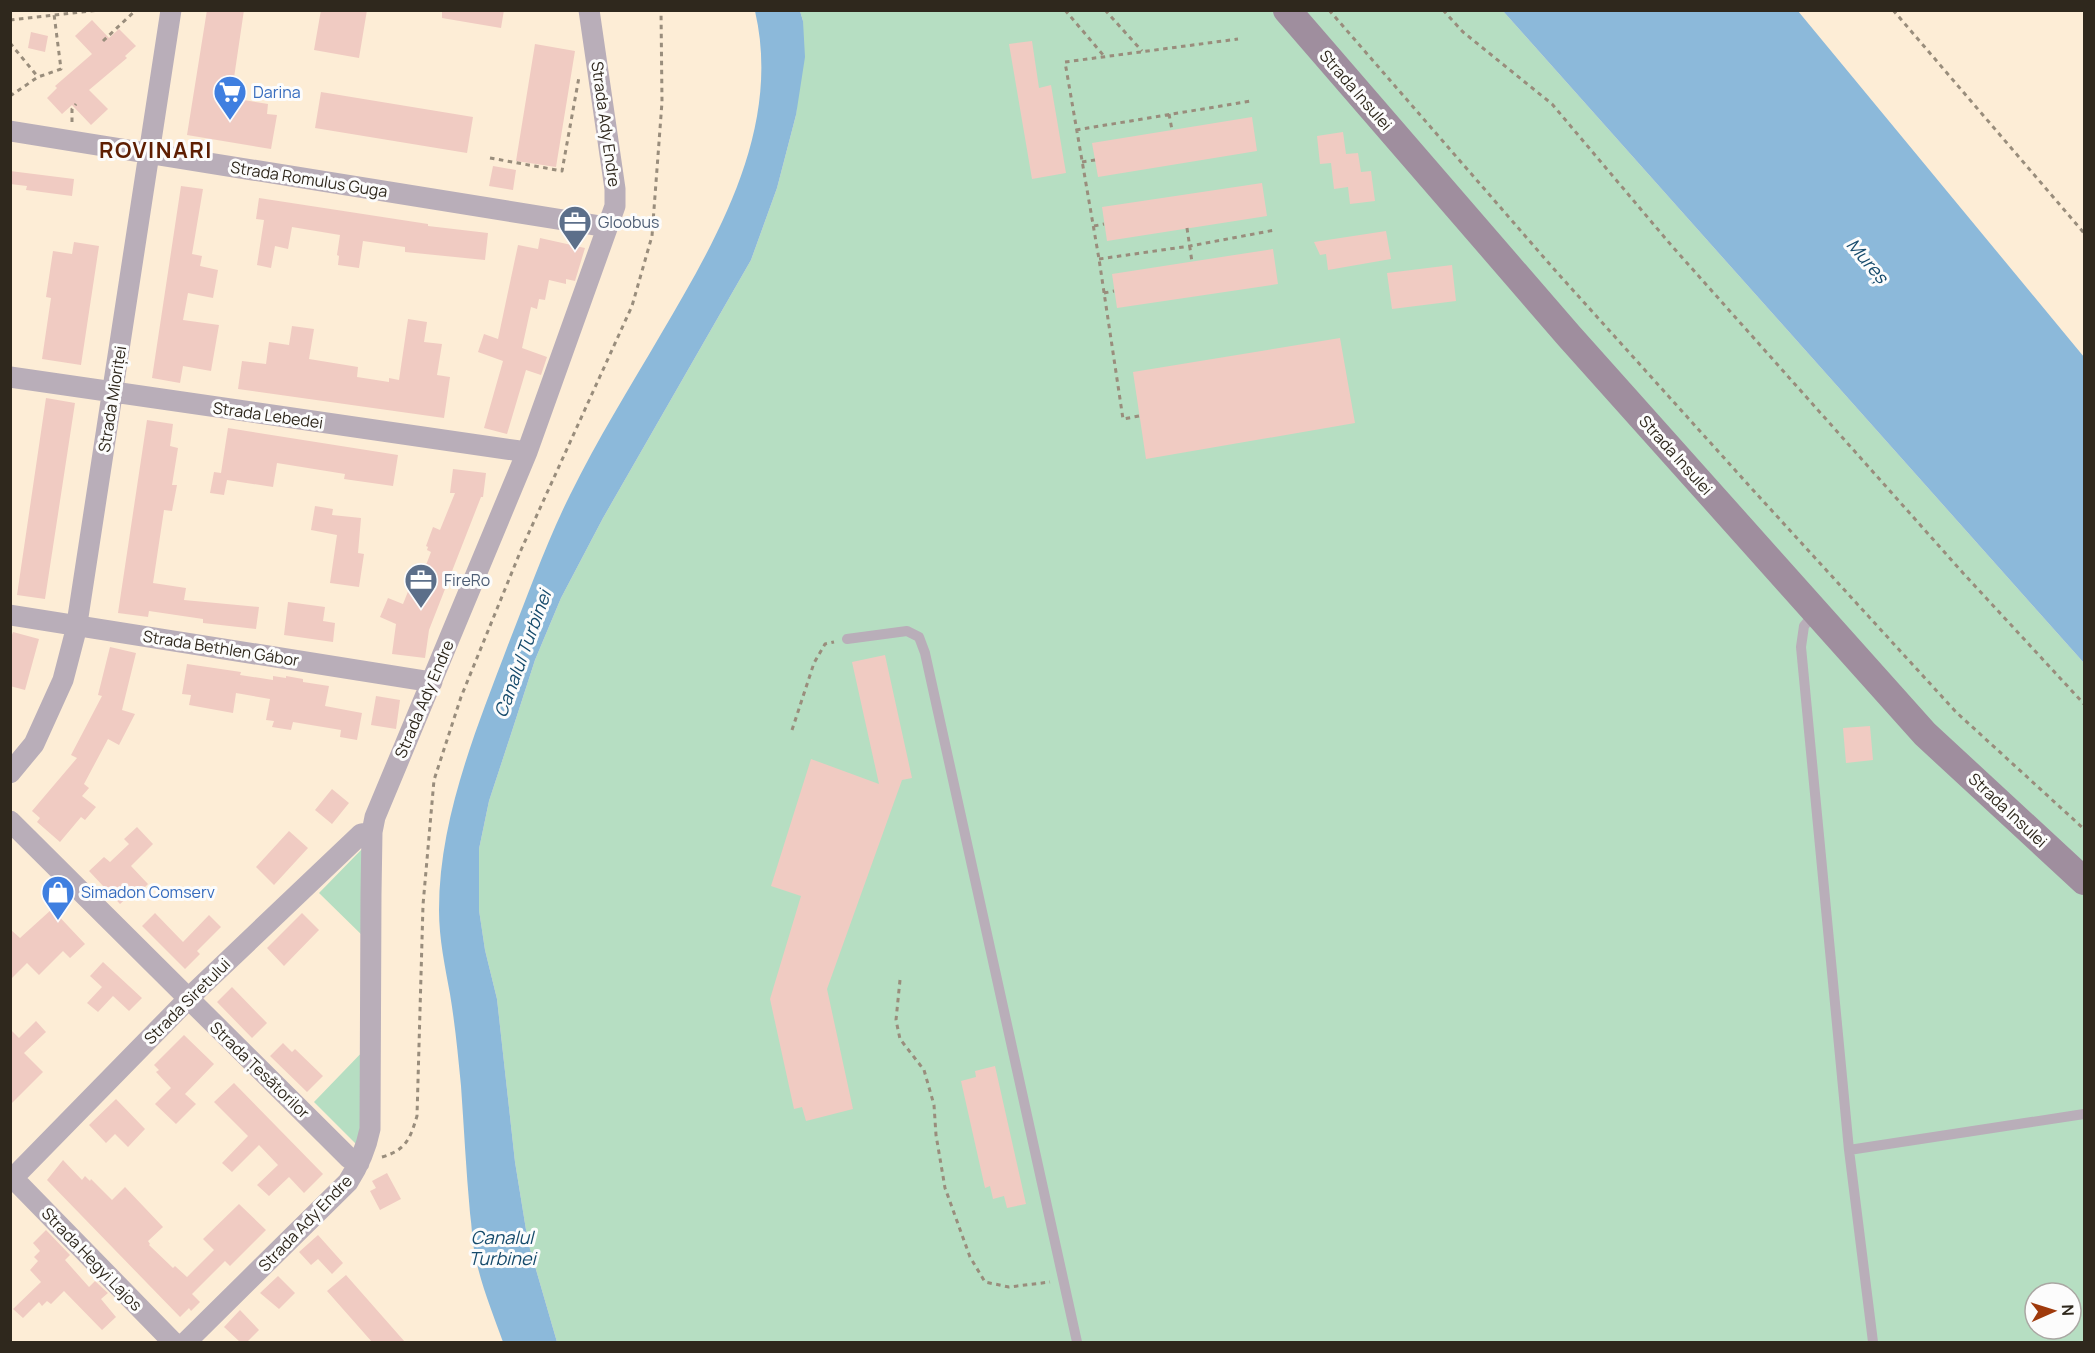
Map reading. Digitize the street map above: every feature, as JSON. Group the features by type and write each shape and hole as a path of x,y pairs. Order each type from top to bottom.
{"street":[{"name":"Strada Mioriței","path":"10,773 34,744 63,680 77,626 171,10"},
{"name":"Strada Ady Endre","path":"184,1342 348,1182 367,1144 370,1129 372,832 380,802 526,452 615,206 615,189 589,10"},
{"name":"Strada Insulei","path":"1287,10 1569,336 1925,734 2085,880"},
{"name":"Strada Romulus Guga","path":"10,131 607,226"},
{"name":"Strada Lebedei","path":"10,377 526,452"},
{"name":"Strada Bethlen Gábor","path":"10,615 432,682"},
{"name":"Strada Țesătorilor","path":"10,821 349,1158 359,1163"},
{"name":"Strada Siretului","path":"12,1178 188,999 361,834 372,832"},
{"name":"Strada Hegyi Lajos","path":"12,1178 184,1342"}],"lane":[{"path":"1816,611 1804,626 1801,647 1849,1150 1873,1342"},
{"path":"847,639 907,632 919,638 926,653 1077,1342"},
{"path":"1849,1150 2085,1114"}],"path":[{"path":"10,20 62,12 99,10"},
{"path":"103,41 136,10"},
{"path":"359,1163 396,1152 411,1136 417,1116 423,905 434,780 461,697 521,550 632,306 652,236 662,102 661,10"},
{"path":"1065,10 1104,56"},
{"path":"1105,10 1142,51"},
{"path":"1329,10 1561,277 1948,703 2085,829"},
{"path":"1443,10 1463,32 1552,104 1671,245 1963,573 2085,704"},
{"path":"1893,10 2085,233"},
{"path":"10,96 38,77 61,69 54,14"},
{"path":"1139,416 1123,419 1099,259 1065,62 1238,39"},
{"path":"10,43 38,77"},
{"path":"490,158 562,171 580,70"},
{"path":"1077,130 1251,100"},
{"path":"72,129 72,109 76,104"},
{"path":"1169,114 1172,130"},
{"path":"1082,162 1095,160"},
{"path":"1093,226 1104,224"},
{"path":"1187,228 1192,262"},
{"path":"1099,259 1191,246 1275,230"},
{"path":"1104,292 1114,291"},
{"path":"792,730 814,663 825,644 847,639"},
{"path":"900,980 896,1020 900,1039 924,1070 934,1105 936,1135 945,1188 970,1257 985,1282 1008,1287 1064,1281"}],"green space":[{"path":"800,11 1503,11 2084,663 2084,1342 557,1342 528,1242 515,1162 497,999 485,950 479,910 479,849 489,801 535,660 561,598 603,518 751,260 777,188 796,115 803,21"},
{"path":"363,848 368,941 319,893"},
{"path":"369,1045 358,1146 314,1102"}],"water":[{"name":"Canalul Turbinei","path":"755,11 800,11 803,21 805,57 796,115 777,188 751,260 603,518 561,598 535,660 489,801 479,849 479,910 485,950 497,999 515,1162 528,1242 557,1342 503,1342 487,1299 473,1239 458,1051 439,921 445,842 452,808 472,742 553,532 591,454 704,259 740,180 752,139 760,97 761,54"},
{"name":"Mureș","path":"1503,11 1798,11 2084,357 2084,663"}],"building":[{"path":"207,10 244,10 231,98 268,104 267,114 277,115 271,149 187,135"},
{"path":"321,10 367,10 359,58 314,50"},
{"path":"442,10 504,10 501,28 442,18"},
{"path":"92,20 109,38 119,29 136,46 125,56 127,58 89,90 108,109 91,125 72,105 62,114 47,98 57,88 55,86 92,54 75,36"},
{"path":"31,32 48,36 45,52 28,48"},
{"path":"1032,41 1039,88 1051,85 1066,173 1032,179 1009,44"},
{"path":"535,44 575,51 556,167 516,161"},
{"path":"321,92 473,117 467,153 315,128"},
{"path":"1252,117 1257,151 1098,177 1092,143"},
{"path":"1343,132 1346,154 1358,153 1361,172 1371,171 1375,201 1350,204 1348,187 1334,189 1331,163 1320,164 1317,136"},
{"path":"493,166 516,170 513,190 489,186"},
{"path":"10,171 74,179 72,196 26,190 27,186 10,184"},
{"path":"1262,183 1267,216 1107,241 1102,207"},
{"path":"181,186 203,189 192,254 202,256 200,266 218,270 213,298 188,293 183,320 219,325 211,371 183,366 180,383 152,378"},
{"path":"259,198 428,224 428,226 488,233 485,260 405,252 405,247 363,241 359,268 338,265 340,235 292,227 288,249 275,246 271,268 257,265 264,220 256,219"},
{"path":"1386,231 1391,259 1328,270 1326,254 1320,255 1314,242"},
{"path":"540,238 585,248 575,281 566,279 566,284 549,280 545,300 539,299 537,309 531,307 522,348 547,357 541,375 526,370 507,434 484,428 503,361 478,352 484,334 498,339 518,245 538,249"},
{"path":"74,242 99,246 81,365 42,359 51,298 46,297 53,251 72,254"},
{"path":"1273,249 1278,284 1117,308 1112,274"},
{"path":"1452,265 1456,301 1392,309 1387,273"},
{"path":"408,319 427,322 424,342 442,344 437,375 450,377 444,418 238,389 242,361 266,364 269,342 289,345 292,326 314,329 309,359 358,367 357,377 389,382 389,378 399,380"},
{"path":"1340,338 1355,423 1146,459 1133,372"},
{"path":"46,398 75,403 45,599 17,595"},
{"path":"147,420 173,424 170,446 178,448 172,485 177,485 172,511 164,510 153,583 186,588 184,600 259,607 256,629 203,623 203,619 149,611 148,617 118,613"},
{"path":"228,428 398,455 393,486 344,479 345,474 277,463 273,487 227,480 224,495 210,493 214,472 221,473"},
{"path":"453,469 486,473 483,497 481,497 429,630 425,658 392,654 396,624 380,617 388,598 403,604 409,589 416,591 431,552 426,546 433,527 440,530 455,493 450,493"},
{"path":"315,506 333,509 332,515 361,518 358,553 364,554 359,587 330,583 337,535 311,530"},
{"path":"288,602 325,607 323,621 335,623 333,642 284,635"},
{"path":"13,632 39,639 25,690 10,686 10,640"},
{"path":"110,647 136,653 122,710 135,714 119,745 108,739 84,784 89,788 82,796 96,807 85,820 81,817 60,842 37,822 40,818 32,811 77,758 71,755 102,696 98,695"},
{"path":"885,655 912,778 902,780 827,989 853,1109 806,1121 802,1107 794,1109 770,999 801,896 771,886 811,759 879,784 852,662"},
{"path":"187,664 241,672 240,675 273,680 273,676 286,678 286,676 303,679 303,682 329,686 325,706 362,713 357,740 340,737 341,730 293,722 291,730 272,727 274,721 266,720 270,699 236,693 233,713 189,705 191,695 182,694"},
{"path":"376,696 400,700 396,729 371,725"},
{"path":"1870,726 1873,760 1846,763 1843,728"},
{"path":"332,789 349,803 332,824 315,810"},
{"path":"137,827 153,844 131,866 148,884 136,896 132,893 120,904 89,871 104,857 110,862 129,844 124,839"},
{"path":"289,831 308,848 274,885 256,867"},
{"path":"52,909 85,944 70,958 63,951 39,975 27,963 10,980 10,929 20,938"},
{"path":"155,913 183,942 209,915 221,927 197,951 200,954 185,969 142,926"},
{"path":"302,913 319,930 284,966 267,948"},
{"path":"103,962 142,998 129,1011 113,996 98,1012 87,1003 102,987 90,976"},
{"path":"232,987 267,1023 252,1038 217,1002"},
{"path":"36,1021 46,1032 24,1053 43,1072 10,1105 10,1029 19,1038"},
{"path":"184,1035 214,1064 185,1094 196,1104 176,1124 155,1104 171,1088 156,1072 159,1070 154,1065"},
{"path":"283,1043 292,1052 295,1049 323,1076 307,1092 270,1056"},
{"path":"995,1066 1026,1204 1007,1208 1004,1196 993,1199 990,1186 985,1188 961,1081 976,1077 975,1071"},
{"path":"234,1083 323,1174 304,1193 289,1177 269,1196 257,1185 278,1165 259,1145 232,1172 222,1163 248,1136 214,1102"},
{"path":"116,1099 145,1129 128,1147 115,1134 106,1143 89,1125"},
{"path":"63,1160 82,1180 85,1176 90,1181 91,1179 112,1200 125,1187 163,1227 148,1241 149,1245 173,1268 175,1266 187,1277 214,1250 203,1239 239,1204 266,1230 230,1266 225,1261 192,1294 200,1302 180,1317 47,1180"},
{"path":"387,1173 401,1199 380,1210 370,1191 376,1188 372,1181"},
{"path":"46,1230 70,1255 65,1260 89,1287 95,1281 108,1293 101,1299 116,1317 102,1330 64,1291 51,1304 47,1301 42,1306 39,1302 23,1318 13,1309 41,1282 30,1270 38,1261 34,1257 40,1251 33,1243"},
{"path":"318,1235 343,1263 332,1274 318,1259 311,1265 299,1252"},
{"path":"346,1275 405,1342 372,1342 327,1291"},
{"path":"278,1276 295,1293 279,1309 260,1293"},
{"path":"240,1310 259,1330 247,1342 240,1342 224,1327"}],"place":[{"name":"Darina","path":"230,121"},
{"name":"Gloobus","path":"575,251"},
{"name":"FireRo","path":"421,609"},
{"name":"Simadon Comserv","path":"58,921"}],"district":[{"name":"ROVINARI","path":"156,150"}]}
